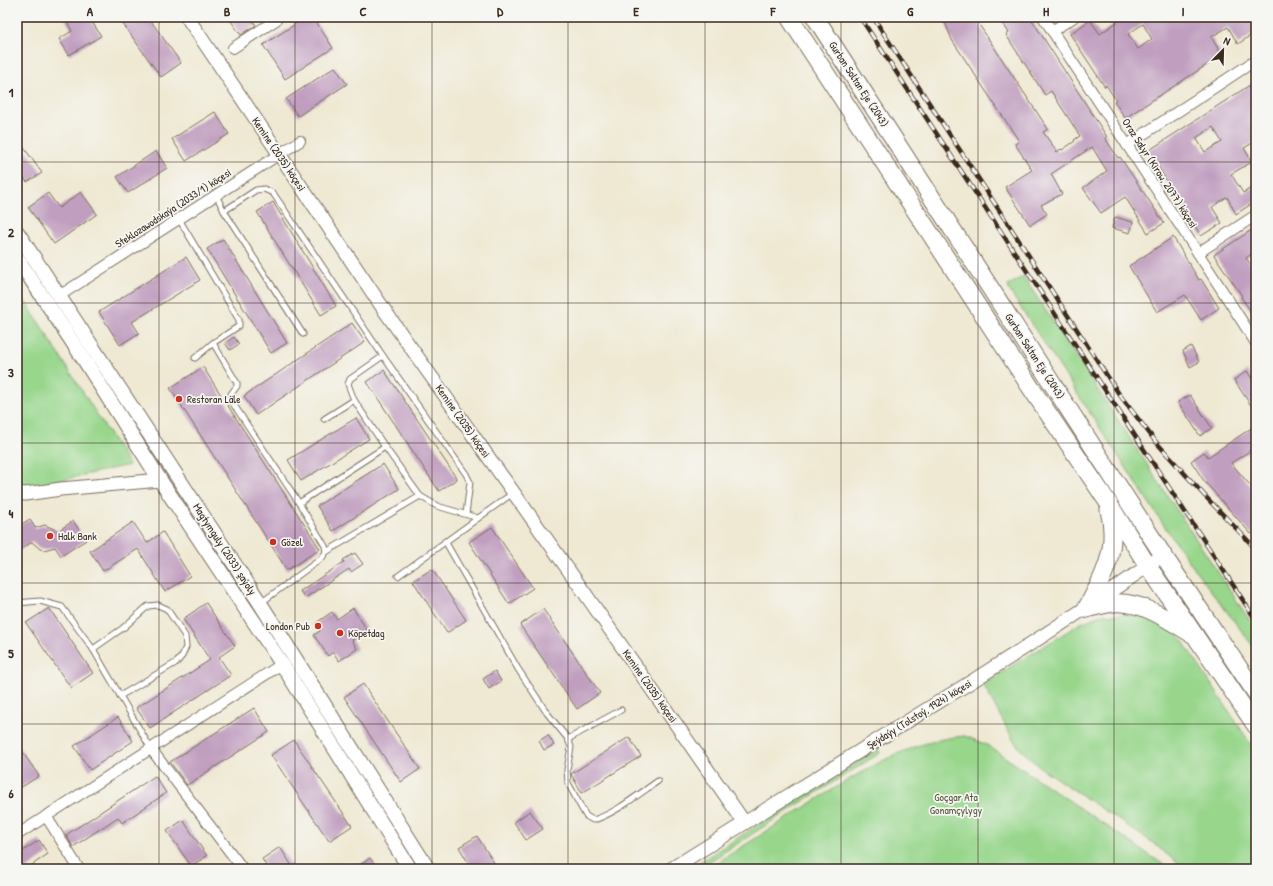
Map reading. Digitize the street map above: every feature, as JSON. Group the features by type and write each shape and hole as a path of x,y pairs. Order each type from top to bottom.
{"highway":[{"name":"Gurban Soltan Eje (2043)","path":"789,17 1031,388 1107,501 1148,566 1256,726"},
{"name":"Gurban Soltan Eje (2043)","path":"815,17 1164,555 1256,693"},
{"path":"1086,609 1102,580 1109,560 1112,540 1112,525 1107,501"},
{"path":"1187,588 1256,673"},
{"name":"Gurban Soltan Eje (2043)","path":"1086,609 1113,603 1137,606 1160,614 1194,635"}],"main road":[{"name":"Magtymguly (2033) şaýoly","path":"17,232 260,603 428,869"},
{"name":"Magtymguly (2033) şaýoly","path":"17,258 85,361 160,480 282,664 410,869"}],"street":[{"name":"Kemine (2035) köçesi","path":"187,17 387,314 584,592 744,822"},
{"name":"Oraz Salyr (Kirow, 2077) köçesi","path":"1043,17 1256,343"},
{"path":"1052,31 1074,17"},
{"path":"233,48 277,18"},
{"path":"1127,144 1256,60"},
{"name":"Steklozawodskaýa (2033/1) köçesi","path":"59,296 300,140"},
{"path":"1198,253 1256,215"},
{"path":"17,493 25,494 61,489 160,480"},
{"name":"Şeýdaýy (Tolstoý, 1924) köçesi","path":"672,869 744,822 1086,609 1164,555"},
{"path":"17,835 282,664"},
{"path":"151,749 243,869"},
{"path":"46,816 79,869"}],"lane":[{"path":"224,211 256,190 264,189 273,193 383,356 466,474 470,482 466,514"},
{"path":"216,195 224,211 303,334"},
{"path":"179,219 239,320 239,326 213,343 195,358"},
{"path":"213,343 237,383 237,386 231,394 232,402 299,503 325,546 326,552"},
{"path":"383,356 350,379 348,384 354,400 420,496 437,506 478,518"},
{"path":"324,419 354,400"},
{"path":"299,503 385,447"},
{"path":"398,576 513,492"},
{"path":"260,603 322,558 326,552 420,496"},
{"path":"445,541 518,669 547,713 568,739 571,748 567,770 568,783 586,816 593,820 610,813 658,782"},
{"path":"17,603 40,601 62,607 93,649 151,749"},
{"path":"93,649 123,628 148,606 158,605 167,609 185,636 186,646 182,656 177,662 120,696"},
{"path":"568,739 621,710"}],"green space":[{"path":"1023,276 1256,630 1256,650 1167,530 1009,290 1008,286"},
{"path":"17,288 129,465 17,490"},
{"path":"1106,613 1107,615 1127,614 1144,617 1178,634 1256,752 1256,869 1185,869 1153,843 1044,770 1021,750 1012,738 983,684 1081,623"},
{"name":"Goçgar Ata Gonamçylygy","path":"965,736 987,745 1170,869 708,869 863,771 902,752 923,744"},
{"path":"878,749 880,753 698,869 689,869 795,801"}],"building":[{"path":"64,17 89,17 101,36 69,55 59,39 72,31"},
{"path":"118,17 148,17 181,63 161,77"},
{"path":"228,17 250,17 256,25 241,35"},
{"path":"306,17 313,17 333,48 285,79 263,45"},
{"path":"943,17 974,17 1048,129 1043,132 1057,152 1075,141 1074,140 1080,136 1051,91 1045,95 1006,35 1009,33 999,17 1030,17 1107,137 1105,138 1118,158 1120,157 1164,223 1148,233 1125,197 1101,213 1083,188 1107,171 1092,147 1051,174 1062,194 1041,205 1047,214 1030,225 1005,187 1032,170 1015,144 1019,141 952,40"},
{"path":"1118,17 1256,17 1256,32 1238,44 1228,27 1211,37 1222,55 1125,118 1114,101 1116,100 1106,85 1105,87 1070,34 1090,20 1100,34 1120,20","holes":["1143,24 1152,39 1138,49 1128,34"]},
{"path":"335,67 347,84 298,116 286,99"},
{"path":"1256,81 1256,141 1244,148 1252,162 1231,174 1243,193 1256,185 1256,201 1236,214 1227,197 1212,207 1222,223 1201,236 1148,151","holes":["1213,127 1222,142 1205,152 1196,138"]},
{"path":"215,112 229,134 186,161 172,139"},
{"path":"17,138 42,173 27,182 17,169"},
{"path":"156,151 167,168 128,193 117,177"},
{"path":"81,192 97,214 54,244 28,207 48,193 59,208"},
{"path":"273,202 336,306 321,315 257,212"},
{"path":"1115,217 1133,222 1130,233 1112,228"},
{"path":"1256,227 1256,251 1246,258 1256,272 1256,319 1214,255"},
{"path":"1173,237 1199,280 1201,279 1219,308 1201,320 1185,295 1157,312 1129,266"},
{"path":"223,239 287,343 271,353 207,249"},
{"path":"186,257 200,280 132,322 139,333 120,345 99,312"},
{"path":"352,323 365,342 256,415 244,396"},
{"path":"234,337 239,344 230,350 225,343"},
{"path":"1191,346 1199,362 1190,367 1183,351"},
{"path":"203,367 320,549 287,570 170,388"},
{"path":"384,370 457,479 439,491 367,382"},
{"path":"1247,371 1256,385 1256,413 1234,380"},
{"path":"1190,395 1212,428 1200,436 1178,402"},
{"path":"356,418 369,439 301,481 288,460"},
{"path":"1256,425 1256,447 1231,463 1256,492 1256,530 1251,534 1204,481 1191,461 1204,452 1208,457"},
{"path":"383,464 399,489 333,531 317,506"},
{"name":"Halk Bank","path":"30,519 35,528 45,525 58,531 73,521 86,540 61,556 55,547 44,550 40,549 32,542 17,552 17,527"},
{"path":"133,522 147,543 163,532 190,576 165,592 138,549 103,571 90,551"},
{"path":"492,527 533,588 509,604 469,542"},
{"path":"355,553 363,564 351,572 349,569 305,598 300,591"},
{"path":"432,569 466,620 447,633 413,581"},
{"path":"206,603 235,646 219,657 231,675 150,728 136,708 210,660 183,619"},
{"path":"49,608 93,673 71,688 26,623"},
{"name":"Köpetdag","path":"353,608 367,630 352,640 357,649 339,661 333,652 328,656 314,635 320,631 316,623 332,612 337,619"},
{"path":"543,609 600,693 577,709 520,625"},
{"path":"495,671 501,681 489,689 483,679"},
{"path":"363,684 420,769 401,782 344,697"},
{"path":"254,708 269,732 187,785 170,762"},
{"path":"118,717 133,741 90,770 74,746"},
{"path":"548,735 554,745 544,750 539,741"},
{"path":"629,737 641,756 582,793 571,774"},
{"path":"294,740 352,826 329,841 271,755"},
{"path":"17,744 39,776 17,790"},
{"path":"155,776 166,793 122,823 118,817 73,847 66,835"},
{"path":"530,811 543,829 526,840 514,822"},
{"path":"183,820 207,856 191,866 167,831"},
{"path":"477,836 498,869 472,869 459,847"},
{"path":"39,840 48,854 26,869 17,869 17,855"},
{"path":"280,847 294,869 268,869 262,859"},
{"path":"370,858 378,869 354,869"}],"railway":[{"path":"860,17 1256,620"},
{"path":"873,17 1119,394 1156,442 1256,549"}],"place":[{"name":"Restoran Läle","path":"179,399"},
{"name":"Halk Bank","path":"50,536"},
{"name":"Gözel","path":"273,542"},
{"name":"London Pub","path":"318,626"},
{"name":"Köpetdag","path":"340,633"}]}
